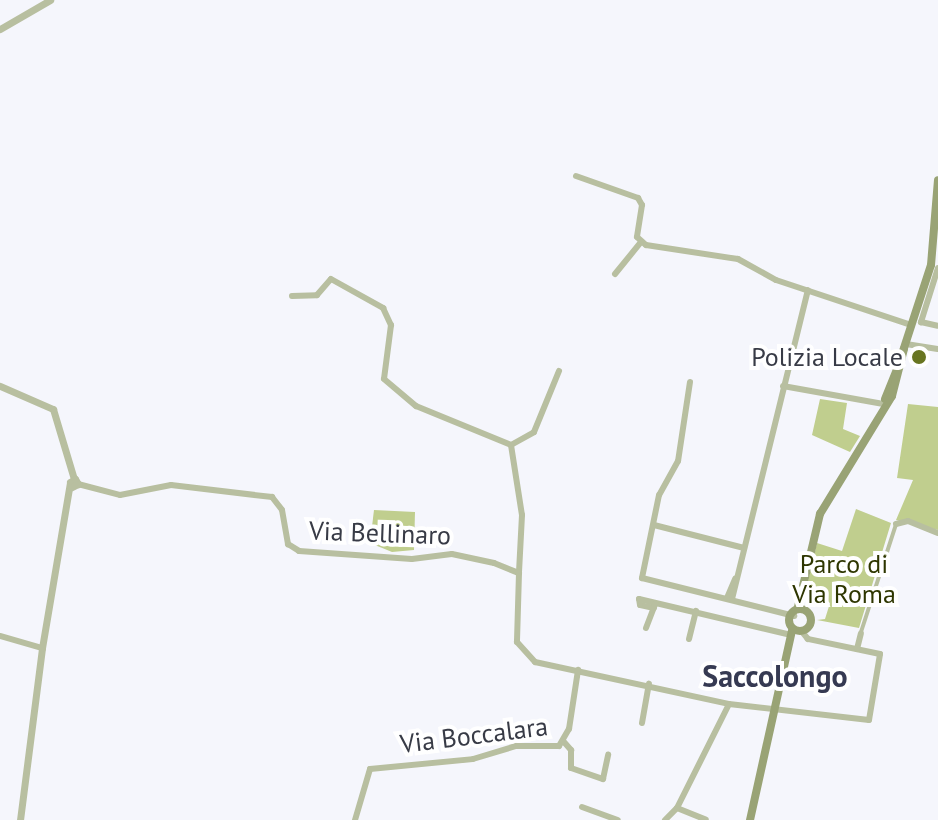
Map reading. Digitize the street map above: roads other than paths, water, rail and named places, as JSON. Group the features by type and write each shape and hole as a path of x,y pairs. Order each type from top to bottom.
{"main road":[{"path":"750,820 794,613 826,499 897,385 910,329 922,308 932,277 938,180"},
{"path":"877,419 905,347"},
{"path":"790,632 803,633 809,611 794,613"}],"street":[{"path":"0,29 50,0"},
{"path":"576,176 638,198 641,242 615,274"},
{"path":"641,242 738,259 770,278 910,329"},
{"path":"938,268 932,277 935,294 922,308 922,323 938,326"},
{"path":"292,296 317,295 331,279 383,308 391,325 384,379 416,406 511,445"},
{"path":"730,599 808,290"},
{"path":"905,347 938,349"},
{"path":"511,445 534,432 559,371"},
{"path":"690,382 678,461 659,495 642,573 648,580 794,613"},
{"path":"0,386 53,409 75,483 42,648 20,820"},
{"path":"783,386 883,404"},
{"path":"511,445 522,515 518,647 535,662 649,684 729,704 869,720 880,654 803,633"},
{"name":"Via Bellinaro","path":"75,483 120,495 171,485 265,495 276,500 288,544 299,551 412,559 452,554 519,573"},
{"path":"857,649 896,524 908,521 938,533"},
{"path":"654,525 744,548"},
{"path":"730,599 735,591 737,576"},
{"path":"648,580 642,598 654,605 790,632"},
{"path":"735,591 742,601"},
{"path":"646,628 654,605"},
{"path":"689,639 696,611"},
{"path":"0,636 42,648"},
{"name":"Via Boccalara","path":"355,820 370,769 473,759 516,746 551,749 564,742 578,670"},
{"path":"780,673 845,684"},
{"path":"642,723 649,684"},
{"path":"665,820 677,808 729,704"},
{"path":"564,742 571,750 571,768 603,779 608,755"},
{"path":"582,807 618,820"},
{"path":"677,808 706,820"}],"place":[{"name":"Polizia Locale","path":"919,357"}],"district":[{"name":"Saccolongo","path":"775,676"}],"park label":[{"name":"Parco di Via Roma","path":"844,579"}]}
